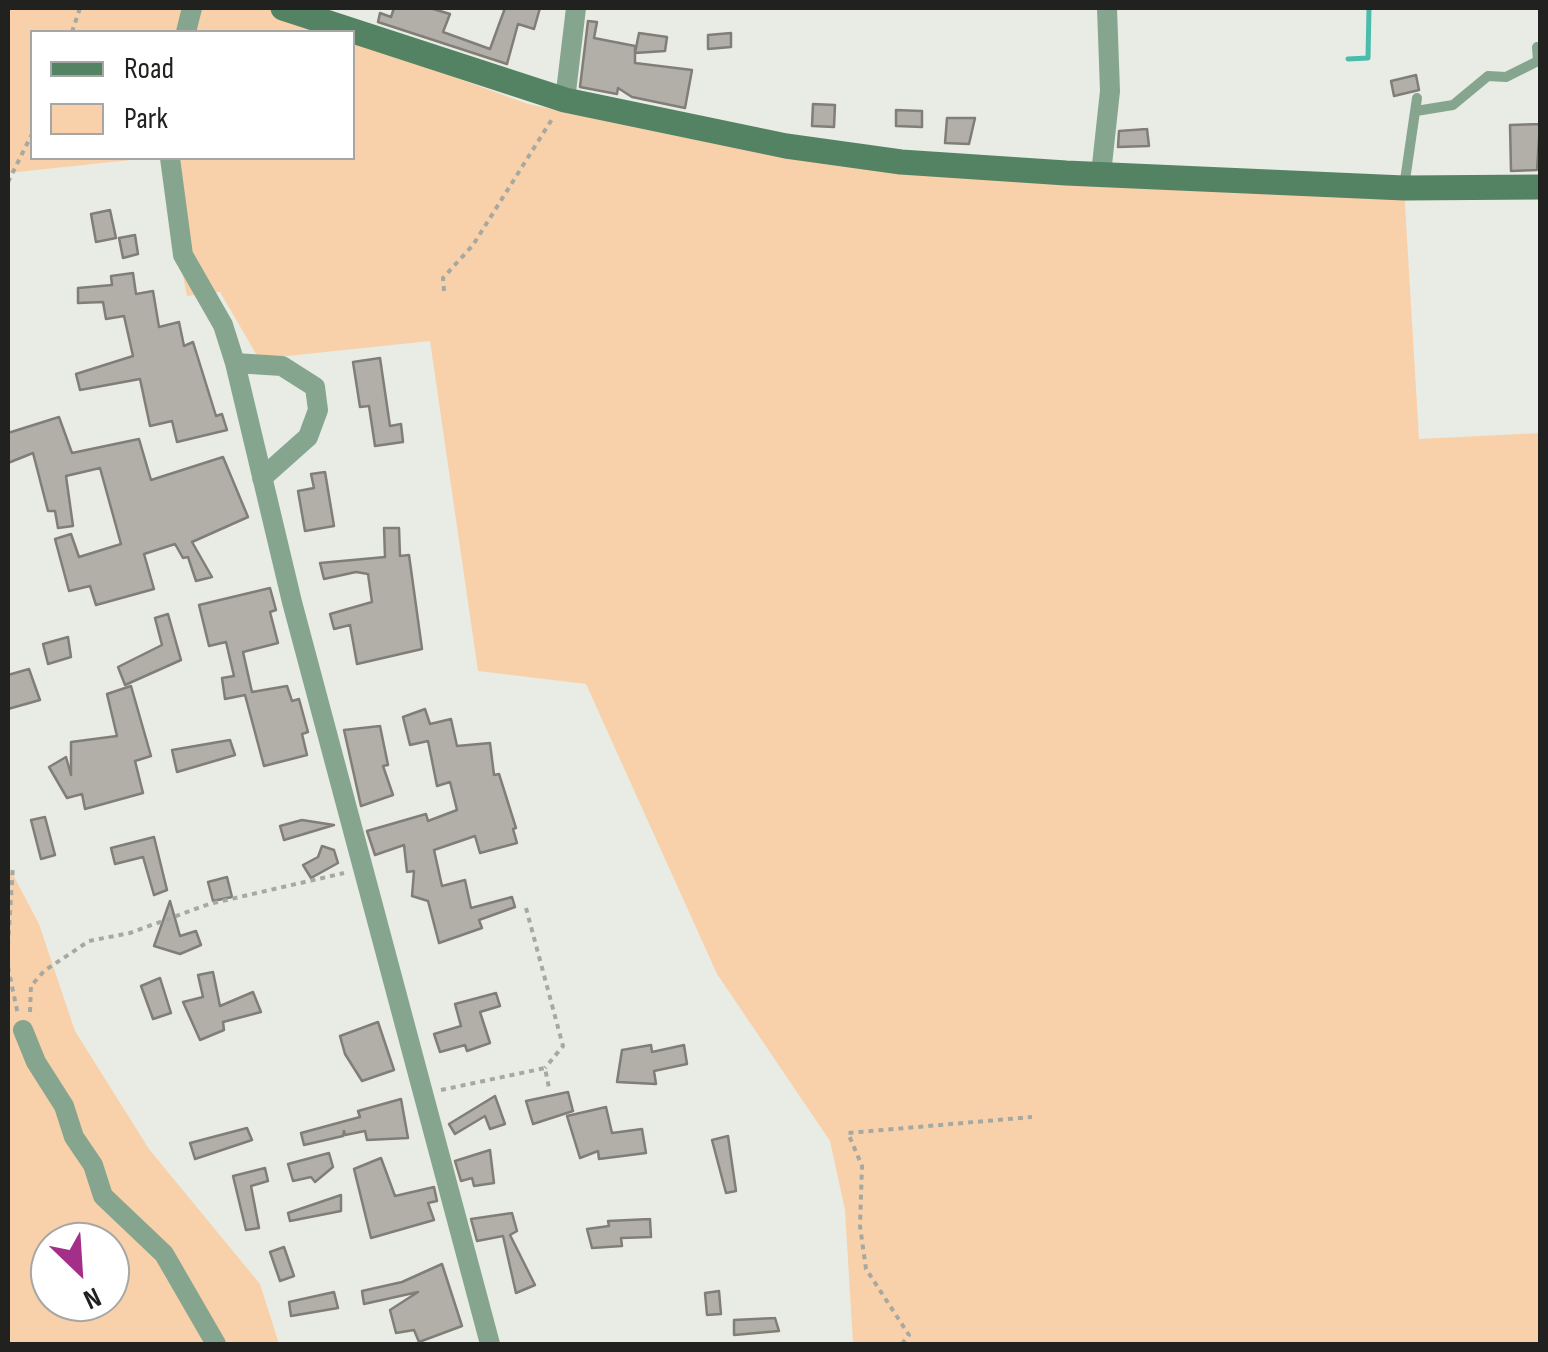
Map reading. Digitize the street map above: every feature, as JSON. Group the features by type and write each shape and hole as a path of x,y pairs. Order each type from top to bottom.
{"street":[{"path":"283,8 350,30"},
{"path":"565,100 576,8"},
{"path":"1101,174 1110,91 1107,8"},
{"path":"355,31 565,100 805,149 901,162 1404,188 1540,187"},
{"path":"170,160 183,255 223,325 235,362 362,864 427,1094 490,1344"},
{"path":"235,362 282,366 315,387 318,410 308,437 262,478"},
{"path":"23,1030 36,1062 64,1106 74,1137 93,1165 103,1196 164,1254 216,1344"}],"lane":[{"path":"1404,188 1416,104 1452,105 1488,76 1506,77 1538,61 1539,47 1523,48"}],"path":[{"path":"444,291 443,278 472,244 565,100"},
{"path":"8,182 30,138"},
{"path":"8,967 23,1030 34,1020 28,1009 31,986 44,971 88,942 130,933 210,904 333,878 362,864"},
{"path":"8,946 13,866"},
{"path":"427,1094 545,1068 563,1046 526,908"},
{"path":"545,1068 549,1088"},
{"path":"902,1344 909,1336 866,1269 860,1226 862,1166 848,1133 1032,1118"}],"green space":[{"path":"8,8 272,8 327,30 30,30 30,160 131,160 8,173"},
{"path":"355,41 528,104 711,143 1404,188 1419,439 1540,433 1540,1344 853,1344 845,1210 830,1141 717,974 586,684 478,671 430,341 259,359 220,292 187,296 160,160 355,160"},
{"path":"8,865 39,924 75,1031 149,1149 260,1284 279,1344 8,1344"}],"building":[{"path":"394,8 430,8 450,14 443,32 490,49 505,8 540,8 534,29 518,24 507,64 378,22 380,13 391,17"},
{"path":"588,21 597,22 594,38 635,46 635,63 692,70 685,108 632,97 618,88 617,94 580,87"},
{"path":"639,33 667,37 665,51 635,53"},
{"path":"731,33 731,47 708,49 708,35"},
{"path":"1416,75 1419,90 1394,96 1391,81"},
{"path":"813,104 835,105 834,127 812,126"},
{"path":"896,110 922,111 922,127 896,126"},
{"path":"947,118 975,118 969,144 945,143"},
{"path":"1540,124 1537,170 1511,171 1510,125"},
{"path":"1147,129 1149,146 1118,147 1119,131"},
{"path":"110,210 116,238 96,242 91,214"},
{"path":"135,235 138,254 123,258 119,238"},
{"path":"133,273 136,294 153,291 159,327 179,322 184,346 193,342 216,416 222,414 227,430 177,442 172,421 150,426 140,379 80,390 76,374 133,356 124,316 106,319 103,302 78,303 78,288 112,285 111,276"},
{"path":"380,358 390,426 401,424 403,442 375,446 369,406 360,407 353,362"},
{"path":"59,417 72,453 139,439 151,480 223,457 248,517 192,542 212,577 196,581 188,557 183,558 175,544 144,554 154,589 96,605 90,586 69,591 55,539 71,534 79,557 121,544 100,468 66,476 73,526 58,528 55,511 48,511 33,453 8,463 8,433"},
{"path":"325,472 334,526 305,531 298,491 314,488 311,474"},
{"path":"384,528 399,528 400,556 409,555 422,649 357,664 350,625 334,629 330,614 372,602 368,574 356,572 324,579 320,563 385,557"},
{"path":"270,588 276,610 270,612 278,643 243,652 252,692 287,686 292,701 299,699 308,732 302,734 307,755 264,766 245,695 225,699 222,678 234,676 226,642 209,646 199,605"},
{"path":"168,614 181,660 125,685 118,667 162,645 155,618"},
{"path":"68,637 71,657 48,664 43,644"},
{"path":"29,669 40,700 8,709 8,675"},
{"path":"131,686 151,756 135,761 143,793 85,809 82,794 67,798 49,767 66,757 71,775 71,742 117,736 107,694"},
{"path":"425,709 430,724 451,719 457,746 490,743 494,775 499,774 517,843 480,853 475,836 434,850 442,886 465,880 471,908 512,897 515,907 479,920 482,928 439,943 428,901 412,896 414,871 407,872 404,845 375,855 367,831 426,814 428,821 457,810 450,782 437,786 428,741 410,745 403,717"},
{"path":"380,726 388,765 383,766 393,795 361,806 344,730"},
{"path":"230,740 235,755 177,772 172,750"},
{"path":"45,817 55,855 41,859 31,820"},
{"path":"302,820 334,825 284,840 280,826"},
{"path":"154,837 167,890 154,895 143,857 115,864 111,848"},
{"path":"322,846 334,850 338,863 311,878 303,865 318,857"},
{"path":"227,877 232,897 213,901 208,882"},
{"path":"170,901 180,936 196,931 201,945 180,954 154,946"},
{"path":"213,972 220,1006 253,992 261,1012 223,1022 224,1030 200,1040 183,1002 203,997 198,975"},
{"path":"160,978 171,1013 153,1019 141,986"},
{"path":"496,993 500,1006 480,1012 490,1043 467,1051 465,1045 440,1052 434,1034 461,1026 455,1004"},
{"path":"378,1022 394,1070 362,1081 345,1054 340,1036"},
{"path":"651,1045 652,1052 684,1045 687,1064 654,1071 656,1084 617,1082 622,1050"},
{"path":"568,1092 573,1111 533,1124 526,1101"},
{"path":"495,1096 505,1124 490,1129 485,1116 455,1134 449,1124"},
{"path":"401,1099 408,1138 367,1140 365,1131 345,1135 344,1131 343,1136 304,1145 301,1133 360,1117 358,1111"},
{"path":"606,1107 612,1133 642,1129 646,1153 599,1159 598,1151 580,1158 567,1116"},
{"path":"247,1128 252,1140 195,1159 190,1143"},
{"path":"728,1136 736,1191 726,1193 712,1140"},
{"path":"490,1150 494,1183 474,1186 472,1178 461,1181 455,1161"},
{"path":"329,1153 333,1167 315,1182 311,1177 293,1181 288,1164"},
{"path":"381,1158 395,1196 434,1187 437,1201 428,1203 434,1220 371,1238 354,1169"},
{"path":"265,1168 268,1181 251,1186 259,1228 246,1230 233,1176"},
{"path":"341,1195 341,1211 290,1221 288,1213"},
{"path":"512,1213 517,1231 510,1235 535,1285 516,1293 503,1236 477,1241 471,1219"},
{"path":"650,1219 651,1237 621,1238 622,1246 592,1248 587,1229 609,1226 608,1221"},
{"path":"284,1247 294,1276 280,1281 270,1252"},
{"path":"442,1264 462,1326 419,1342 414,1330 396,1333 390,1310 418,1292 364,1304 362,1291 402,1282"},
{"path":"719,1291 721,1314 707,1315 705,1293"},
{"path":"334,1292 338,1308 291,1316 289,1302"},
{"path":"775,1318 779,1331 734,1335 734,1320"}],"waterway":[{"path":"1348,59 1368,58 1369,8"}]}
